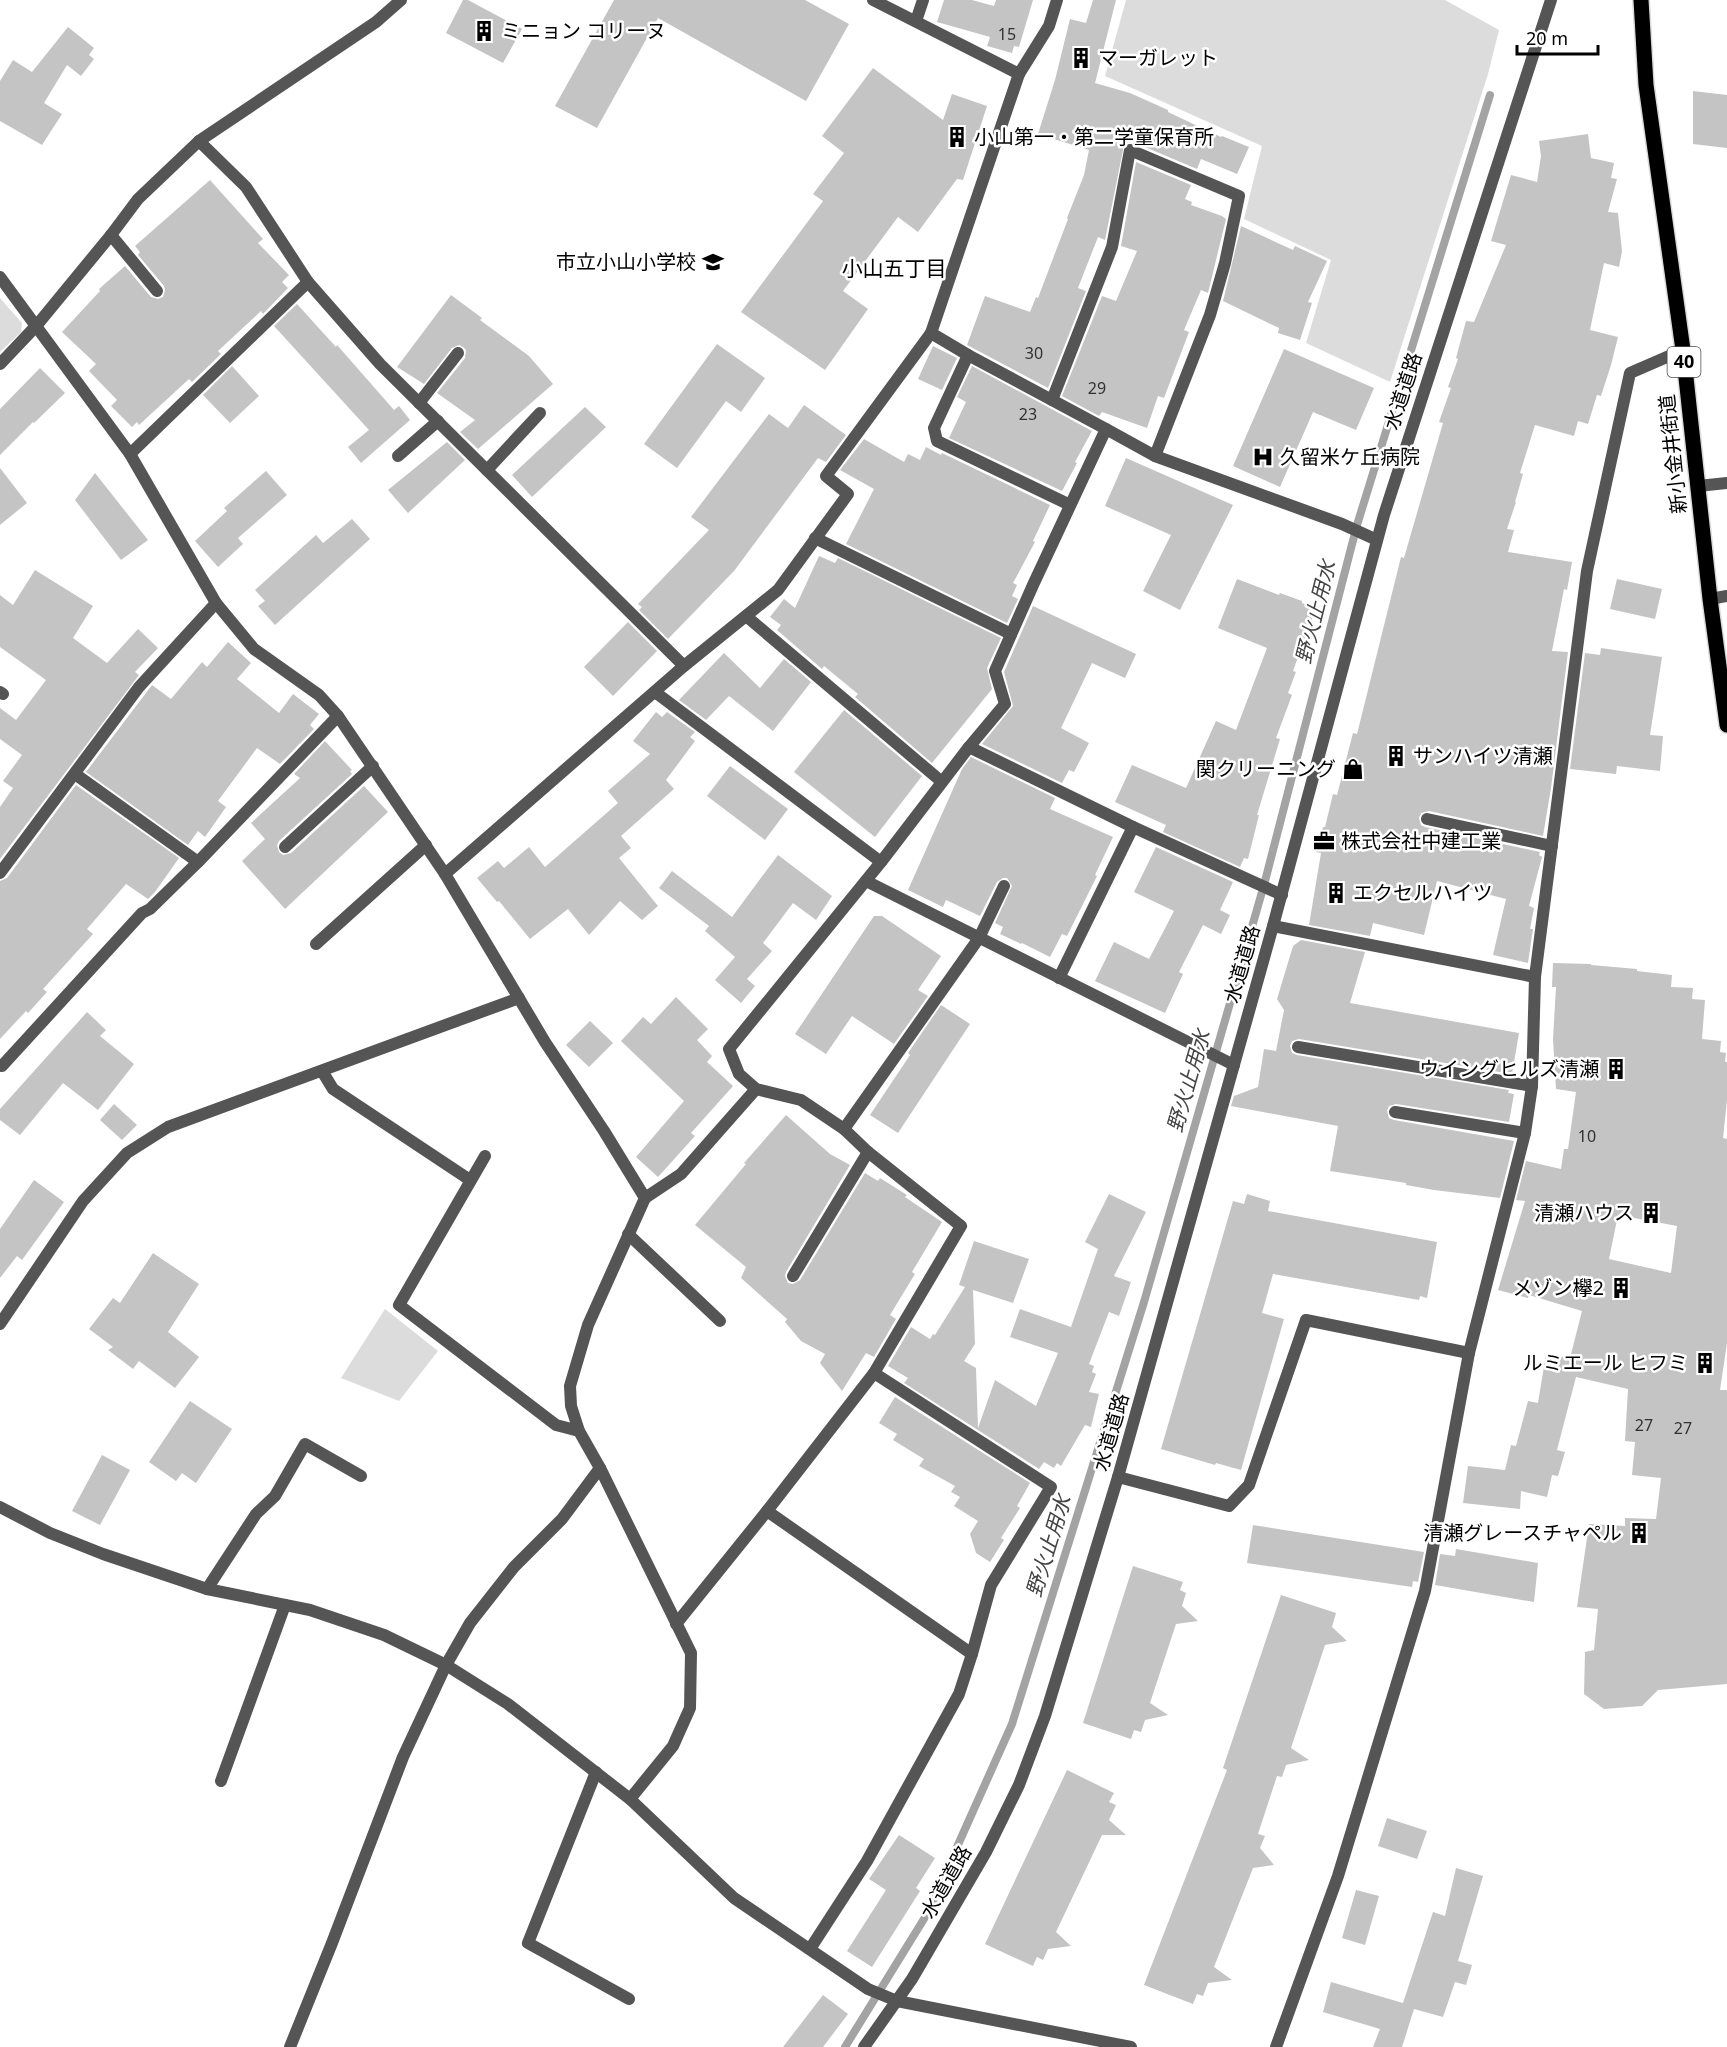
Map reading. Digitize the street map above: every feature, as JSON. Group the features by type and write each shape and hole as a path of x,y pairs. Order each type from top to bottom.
{"main road":[{"name":"新小金井街道","path":"1641,0 1646,85 1683,350 1710,598 1727,725"}],"street":[{"path":"0,364 37,325 138,199 199,141 376,22 401,0"},
{"path":"873,0 1019,74"},
{"path":"916,21 922,0"},
{"path":"445,874 684,666 778,590 848,494 826,476 932,333 1019,74 1049,26 1057,0"},
{"name":"水道道路","path":"864,2047 897,2001 986,1852 1019,1785 1046,1716 1118,1478 1273,926 1384,515 1551,0"},
{"path":"199,141 246,187 308,282 380,364 684,666"},
{"path":"1052,400 1112,248 1130,150 1239,196 1225,263 1210,315 1155,456"},
{"path":"111,235 158,291"},
{"path":"0,277 130,454 216,603 254,649 319,695 338,716 445,874 544,1042 604,1131 645,1198"},
{"path":"130,454 308,282"},
{"path":"932,333 968,355 1155,456 1344,525 1377,540"},
{"path":"1276,2047 1338,1876 1425,1591 1469,1353 1525,1133 1532,1086 1535,977 1587,571 1629,373 1683,350"},
{"path":"420,403 458,353"},
{"path":"968,355 934,428 937,441 1070,505"},
{"path":"488,470 540,413"},
{"path":"398,456 438,421"},
{"path":"676,1623 874,1373 961,1226 844,1130 801,1100 756,1089 739,1074 729,1049 866,881 1005,704 995,671 1106,429"},
{"path":"1698,486 1727,483"},
{"path":"815,538 1011,634"},
{"path":"1710,598 1727,596"},
{"path":"0,873 140,687 216,603"},
{"path":"746,616 942,782"},
{"path":"655,692 881,862"},
{"path":"2,1066 142,913 150,909 198,862 338,716"},
{"path":"969,747 1132,827 1281,895"},
{"path":"285,847 373,766"},
{"path":"75,774 198,862"},
{"path":"1427,819 1552,846"},
{"path":"1059,978 1132,827"},
{"path":"316,944 426,845"},
{"path":"866,881 1234,1065"},
{"path":"844,1130 979,938 1004,886"},
{"path":"1273,926 1535,977"},
{"path":"0,1324 83,1201 127,1153 168,1127 519,998"},
{"path":"1298,1047 1532,1086"},
{"path":"322,1071 333,1089 470,1180"},
{"path":"630,1799 673,1746 690,1708 691,1653 600,1468 579,1431 571,1406 570,1386 588,1325 645,1198 681,1174 756,1089"},
{"path":"1395,1112 1525,1133"},
{"path":"793,1276 868,1152"},
{"path":"485,1156 399,1305 556,1425 579,1431"},
{"path":"628,1234 720,1321"},
{"path":"1118,1478 1229,1506 1249,1485 1306,1320 1469,1353"},
{"path":"810,1949 867,1862 959,1694 991,1585 1051,1487 874,1373"},
{"path":"207,1588 256,1514 275,1496 305,1444 361,1476"},
{"path":"290,2047 403,1757 446,1665 470,1623 514,1568 562,1519 600,1468"},
{"path":"0,1507 50,1533 103,1554 207,1588 309,1610 384,1635 446,1665 508,1704 630,1799 734,1898 868,1989 897,2001 1131,2047"},
{"path":"767,1511 972,1654"},
{"path":"221,1781 285,1605"},
{"path":"596,1772 528,1942 629,1999"}],"shaded area":[{"path":"1126,0 1445,0 1499,30 1488,74 1390,382 1306,343 1331,260 1244,219 1262,146 1105,76"},
{"path":"0,298 22,323 21,332 0,352"},
{"path":"385,1309 438,1351 399,1401 341,1378"}],"building":[{"name":"ミニョン コリーヌ","path":"463,0 468,0 522,29 503,63 446,33"},
{"path":"614,0 805,0 849,24 806,101 658,18 597,128 555,106"},
{"path":"944,0 972,0 994,6 996,0 1033,0 1019,47 1014,46 1012,53 987,46 990,37 937,22"},
{"path":"1093,0 1116,0 1095,83 1130,93 1221,137 1249,147 1237,174 1201,159 1197,169 1133,142 1124,145 1105,240 1098,237 1078,288 1086,291 1048,388 967,345 985,296 1030,312 1036,297 1038,298 1068,219 1084,175 1089,150 1038,134 1055,80 1070,19 1086,23"},
{"path":"68,27 94,48 89,55 94,59 81,76 67,65 44,103 62,114 42,145 0,121 0,81 13,60 32,72"},
{"path":"873,68 943,120 952,94 987,106 963,180 957,179 918,232 898,217 843,291 868,309 825,370 741,312 823,201 813,194 844,153 822,136"},
{"path":"1693,91 1727,95 1727,148 1693,144"},
{"path":"1588,134 1591,158 1614,163 1611,178 1617,179 1608,212 1618,213 1622,251 1619,267 1604,263 1590,330 1618,337 1601,396 1597,395 1588,424 1578,421 1574,436 1535,425 1520,473 1523,474 1507,529 1514,530 1508,552 1572,562 1567,590 1564,589 1552,651 1568,652 1543,836 1429,811 1421,813 1419,818 1421,825 1425,827 1540,852 1539,855 1542,857 1529,906 1534,908 1528,963 1493,955 1506,899 1437,881 1424,935 1373,923 1370,936 1309,925 1321,853 1316,852 1333,794 1337,795 1353,733 1357,734 1401,557 1404,558 1443,423 1439,422 1451,388 1448,387 1458,359 1456,358 1466,321 1474,322 1506,245 1491,241 1511,175 1537,182 1541,156 1539,141"},
{"path":"1136,162 1191,185 1185,199 1192,202 1191,205 1226,219 1208,293 1201,290 1184,330 1189,332 1164,398 1158,396 1147,428 1102,412 1099,416 1062,396 1102,296 1116,301 1137,251 1121,246"},
{"path":"210,180 263,239 258,243 289,275 282,282 288,288 263,314 261,311 218,351 221,354 192,382 189,379 139,425 137,422 132,427 111,406 117,400 89,371 96,364 62,332 100,291 99,289 125,266 151,297 158,299 163,297 164,286 138,255 140,252 135,246"},
{"path":"1241,226 1293,250 1295,246 1327,261 1308,302 1312,303 1300,340 1278,333 1279,328 1223,301"},
{"path":"451,295 482,318 480,320 529,356 553,384 478,449 460,432 475,420 437,393 465,358 466,350 459,345 452,348 424,384 397,367"},
{"path":"297,304 336,347 337,345 394,410 399,406 410,420 361,463 348,447 369,430 274,326"},
{"path":"717,344 765,378 741,412 726,401 677,468 644,444"},
{"path":"933,346 957,358 942,390 918,379"},
{"path":"1284,349 1374,388 1356,430 1313,412 1280,487 1233,466"},
{"path":"232,366 259,396 230,423 203,395"},
{"path":"972,366 1092,431 1062,491 949,438 966,402 957,397"},
{"path":"40,368 65,393 0,455 0,409"},
{"path":"804,405 846,435 826,462 818,458 734,571 668,639 639,610 642,607 638,604 709,530 691,517 769,414 788,428"},
{"path":"585,407 606,427 532,497 512,475"},
{"path":"864,439 904,462 908,454 920,460 926,447 1050,505 1033,541 1035,542 1013,583 1017,585 1012,596 1018,599 1007,623 846,544 874,489 840,470"},
{"path":"447,442 465,460 408,513 388,490"},
{"path":"1126,458 1233,505 1180,610 1143,591 1171,535 1105,506"},
{"path":"0,468 27,503 0,525"},
{"path":"266,471 287,495 238,538 243,544 218,567 195,541 227,511 224,508"},
{"path":"95,473 148,540 121,560 75,500"},
{"path":"352,519 370,539 275,625 258,606 265,601 255,590 316,535 323,543"},
{"path":"819,556 835,563 838,558 1001,638 987,668 992,689 932,763 855,697 858,694 824,666 822,669 777,630 781,625 770,617 784,599 795,608"},
{"path":"35,570 93,606 73,638 107,663 138,629 158,648 135,672 139,675 0,859 0,807 13,788 3,781 22,755 0,739 0,708 16,720 46,680 0,647 0,595 13,605"},
{"path":"1237,579 1316,608 1293,671 1296,672 1288,693 1292,695 1276,738 1280,739 1257,815 1259,815 1248,859 1244,858 1240,867 1163,832 1166,825 1115,802 1132,765 1186,788 1216,721 1236,730 1267,648 1218,628"},
{"path":"1617,579 1662,589 1655,619 1610,609"},
{"path":"1033,606 1136,654 1125,678 1092,663 1061,728 1089,743 1074,772 1069,770 1062,783 982,744 1013,706 1004,672"},
{"path":"628,622 657,651 613,696 584,667"},
{"path":"228,642 251,663 237,679 279,713 293,694 319,714 310,725 314,729 280,764 257,748 218,801 226,807 205,837 198,831 188,845 86,772 152,685 171,699 202,662 207,667"},
{"path":"1601,648 1662,657 1650,735 1663,736 1660,771 1617,766 1616,774 1570,769 1585,653 1600,655"},
{"path":"724,653 760,688 784,659 811,682 773,731 729,696 706,720 679,700"},
{"path":"844,710 922,776 875,837 794,772"},
{"path":"656,712 662,717 667,712 695,732 690,737 695,741 666,780 674,789 621,836 631,848 619,858 658,906 642,920 620,901 589,935 568,909 530,939 477,878 498,861 504,868 529,847 545,867 618,803 608,791 650,754 633,741"},
{"path":"325,741 352,770 350,771 352,774 279,841 277,845 279,852 283,855 291,853 364,786 388,812 285,909 242,861 265,839 251,823 300,778 294,774"},
{"path":"971,757 1055,798 1050,809 1113,837 1095,875 1097,876 1067,936 1062,934 1050,957 1000,934 1003,927 995,923 1012,886 1007,878 997,882 980,916 946,900 943,907 908,890 962,769"},
{"path":"730,766 788,809 765,840 707,796"},
{"path":"76,785 179,858 148,899 126,884 87,929 93,934 43,989 47,992 0,1039 0,881 7,878"},
{"path":"1156,847 1233,882 1220,910 1230,915 1221,934 1203,925 1179,972 1183,974 1165,1013 1095,981 1114,942 1149,959 1174,911 1134,892"},
{"path":"778,855 832,896 816,920 793,903 763,943 772,951 747,979 755,986 741,1003 715,980 735,957 705,931 709,926 659,888 672,871 732,917"},
{"path":"874,916 882,916 941,956 918,990 928,996 894,1044 852,1016 826,1054 795,1034"},
{"path":"1301,940 1365,952 1350,1003 1519,1033 1512,1074 1299,1039 1292,1041 1290,1046 1292,1053 1297,1055 1509,1090 1508,1093 1514,1094 1509,1122 1396,1104 1389,1106 1387,1111 1389,1118 1394,1120 1514,1141 1500,1198 1434,1190 1406,1185 1406,1183 1330,1171 1338,1126 1231,1106 1234,1096 1258,1087 1264,1049 1276,1051 1284,1010 1277,999 1293,946"},
{"path":"1553,963 1591,964 1672,975 1671,987 1693,988 1692,999 1705,1000 1702,1039 1721,1041 1720,1052 1726,1053 1727,1100 1723,1138 1727,1139 1727,1343 1720,1390 1727,1390 1727,1684 1658,1690 1642,1706 1604,1709 1584,1694 1585,1652 1594,1650 1598,1609 1577,1607 1589,1524 1625,1526 1625,1518 1656,1519 1661,1478 1632,1475 1635,1442 1625,1441 1628,1389 1576,1377 1557,1450 1565,1452 1558,1476 1552,1475 1547,1497 1521,1491 1520,1509 1463,1503 1468,1466 1505,1470 1511,1445 1516,1446 1528,1401 1538,1403 1546,1354 1570,1358 1582,1311 1529,1295 1528,1298 1498,1290 1525,1201 1516,1200 1526,1161 1561,1169 1564,1149 1568,1149 1576,1092 1556,1089 1553,1039 1556,987 1552,987","holes":["1618,1215 1677,1226 1671,1273 1609,1259"]},
{"path":"676,997 708,1029 697,1040 712,1056 707,1062 733,1086 691,1133 695,1136 658,1177 636,1157 684,1101 621,1041 643,1017 651,1024"},
{"path":"941,1005 970,1024 898,1133 870,1115"},
{"path":"87,1012 106,1030 100,1036 134,1064 98,1110 63,1083 20,1135 0,1120 0,1109"},
{"path":"590,1021 613,1043 589,1067 566,1045"},
{"path":"114,1104 137,1125 122,1140 100,1120"},
{"path":"786,1115 830,1154 850,1165 786,1272 788,1283 793,1284 800,1280 865,1173 878,1181 880,1178 907,1195 905,1197 942,1222 912,1272 915,1274 890,1315 896,1319 874,1357 866,1353 842,1391 820,1363 825,1354 801,1341 785,1322 787,1319 741,1278 746,1267 695,1225"},
{"path":"34,1180 64,1202 22,1260 17,1256 0,1278 0,1229"},
{"path":"1109,1194 1146,1212 1114,1276 1131,1282 1119,1316 1109,1312 1089,1364 1094,1366 1092,1372 1096,1374 1089,1392 1099,1394 1091,1427 1085,1425 1061,1466 1057,1463 1054,1468 1044,1462 1039,1469 904,1383 908,1378 888,1366 911,1327 930,1339 933,1334 935,1335 965,1287 959,1285 974,1241 1029,1259 1013,1303 973,1290 975,1344 964,1361 976,1368 978,1428 995,1380 1036,1406 1058,1353 1010,1337 1020,1309 1071,1327 1098,1249 1085,1242"},
{"path":"1247,1194 1270,1201 1268,1211 1437,1242 1427,1298 1420,1296 1419,1300 1273,1274 1262,1313 1284,1319 1241,1470 1161,1449 1233,1201 1244,1204"},
{"path":"153,1253 199,1284 168,1332 199,1357 175,1388 139,1361 133,1369 108,1350 113,1347 89,1329 113,1298 120,1303"},
{"path":"895,1397 1030,1483 1017,1506 1020,1508 1001,1538 1004,1540 990,1562 976,1553 970,1534 978,1521 954,1506 960,1497 951,1492 955,1486 919,1466 924,1459 893,1440 897,1434 879,1423"},
{"path":"190,1401 232,1429 196,1483 182,1473 176,1481 149,1462"},
{"path":"102,1455 130,1470 100,1525 72,1511"},
{"path":"1253,1525 1424,1552 1418,1582 1413,1581 1412,1587 1247,1563"},
{"path":"1456,1549 1538,1563 1534,1602 1435,1585 1440,1554 1455,1556"},
{"path":"1133,1566 1183,1582 1180,1590 1186,1593 1182,1606 1198,1621 1176,1624 1150,1703 1168,1715 1145,1720 1141,1732 1134,1730 1131,1739 1083,1723"},
{"path":"1281,1595 1336,1613 1332,1627 1347,1641 1325,1645 1291,1748 1309,1760 1286,1765 1282,1777 1277,1776 1258,1834 1265,1836 1260,1848 1274,1865 1253,1868 1214,1967 1232,1980 1208,1983 1203,1996 1197,1994 1193,2004 1144,1985 1227,1770 1223,1768"},
{"path":"1067,1770 1114,1793 1109,1802 1116,1805 1109,1820 1126,1835 1102,1835 1056,1932 1071,1946 1048,1949 1043,1960 1037,1957 1033,1966 985,1944"},
{"path":"1387,1818 1427,1831 1417,1859 1378,1846"},
{"path":"899,1835 935,1858 916,1888 920,1891 872,1967 847,1951 886,1890 869,1879"},
{"path":"1456,1868 1483,1876 1458,1961 1472,1965 1466,1985 1455,1982 1443,2017 1414,2009 1402,2047 1373,2047 1380,2029 1323,2012 1331,1982 1403,2003 1433,1912 1445,1916"},
{"path":"1356,1890 1379,1896 1365,1945 1342,1938"},
{"path":"823,1995 848,2014 823,2047 783,2047"}],"waterway":[{"name":"野火止用水","path":"845,2047 927,1914 1012,1724 1144,1302 1264,885 1357,525 1490,95"}],"place":[{"name":"ミニョン コリーヌ","path":"484,31"},
{"name":"マーガレット","path":"1081,58"},
{"name":"小山第一・第二学童保育所","path":"957,137"},
{"name":"市立小山小学校","path":"713,262"},
{"name":"久留米ケ丘病院","path":"1263,457"},
{"name":"サンハイツ清瀬","path":"1396,756"},
{"name":"関クリーニング","path":"1353,769"},
{"name":"株式会社中建工業","path":"1324,841"},
{"name":"エクセルハイツ","path":"1336,893"},
{"name":"ウイングヒルズ清瀬","path":"1616,1069"},
{"name":"清瀬ハウス","path":"1651,1213"},
{"name":"メゾン欅2","path":"1621,1288"},
{"name":"ルミエール ヒフミ","path":"1705,1363"},
{"name":"清瀬グレースチャペル","path":"1639,1533"}],"district":[{"name":"小山五丁目","path":"894,269"}]}
